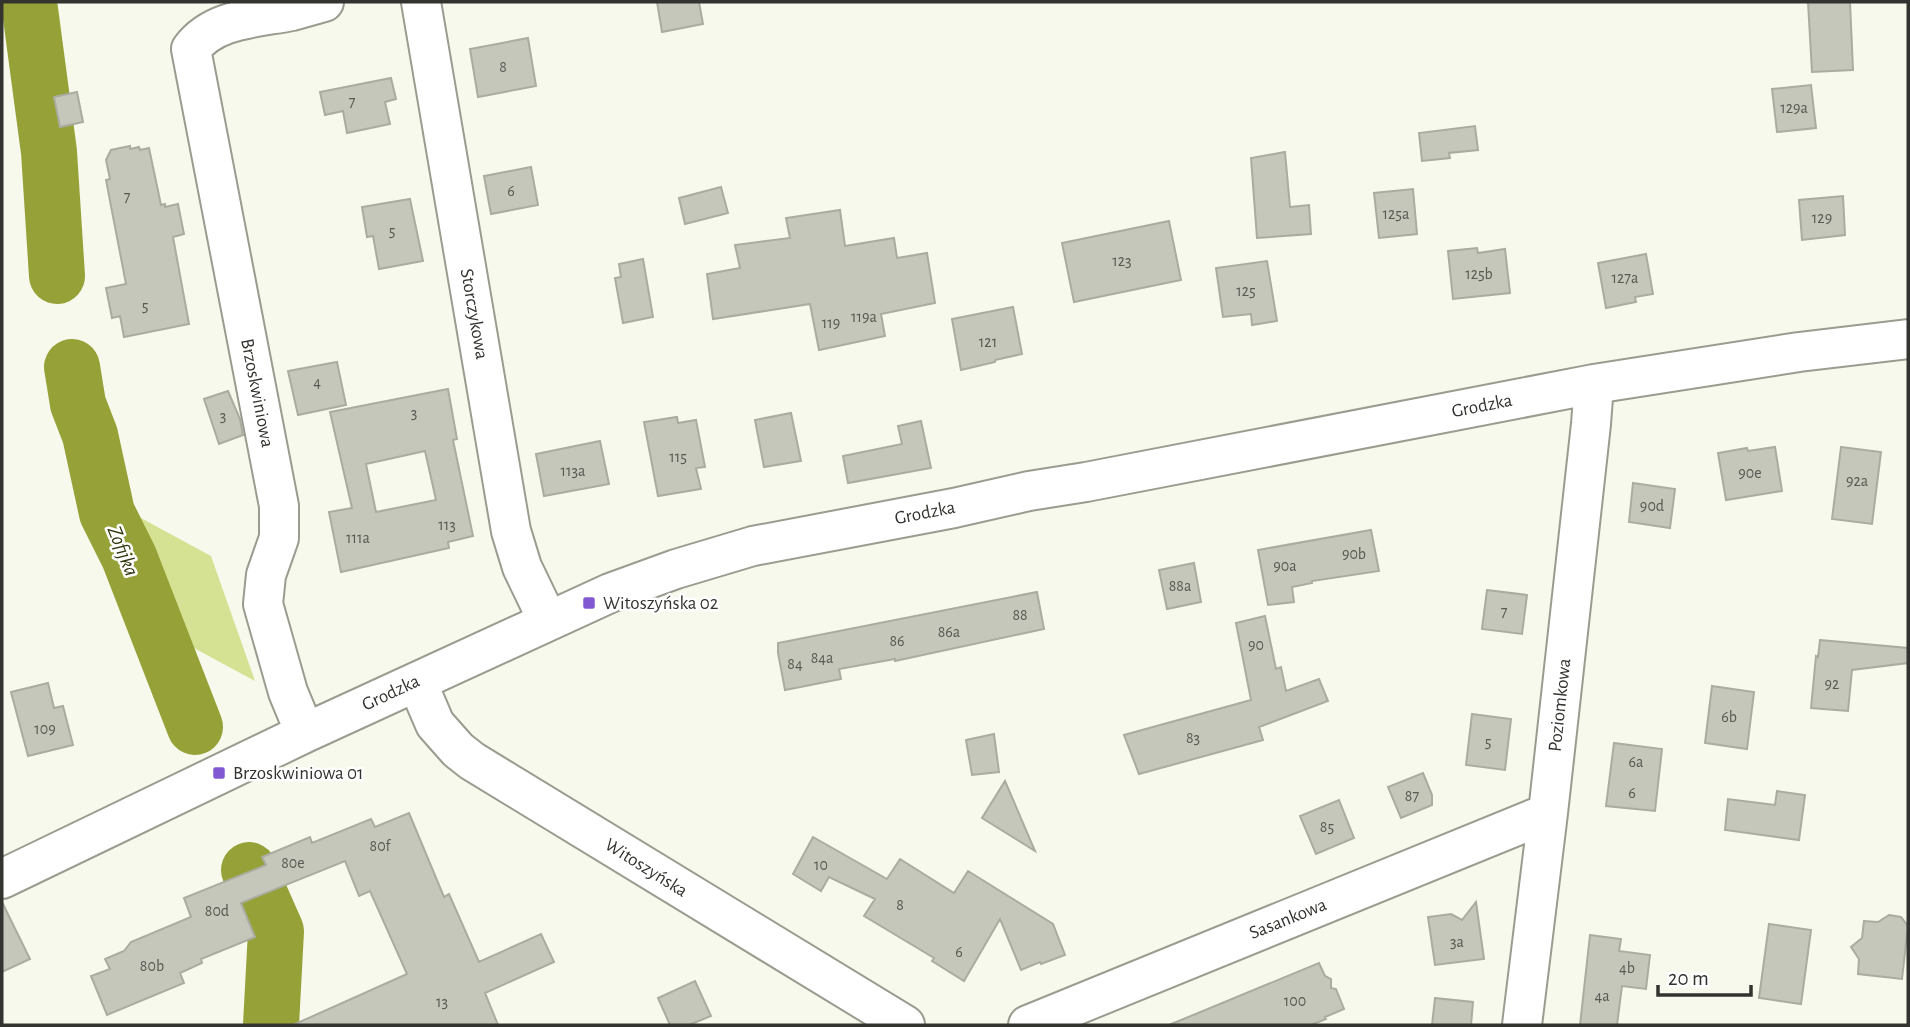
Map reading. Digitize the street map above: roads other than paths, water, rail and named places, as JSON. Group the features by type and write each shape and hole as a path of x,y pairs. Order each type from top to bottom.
{"street":[{"name":"Brzoskwiniowa","path":"305,733 288,692 263,604 266,575 279,538 279,506 191,48 198,39 220,27 324,2"},
{"name":"Storczykowa","path":"421,2 511,531 522,567 548,621"},
{"name":"Grodzka","path":"2,879 305,733 610,593 676,569 753,546 1594,384 1799,352 1908,339"},
{"name":"Poziomkowa","path":"1522,1025 1548,813 1594,384"},
{"name":"Witoszyńska","path":"417,682 435,724 458,750 472,761 905,1025"},
{"name":"Sasankowa","path":"1028,1025 1548,813"}],"waterway":[{"name":"Zofijka","path":"29,2 49,152 57,276"},
{"name":"Zofijka","path":"72,367 78,404 90,435 107,513 129,557 195,727"},
{"name":"Zofijka","path":"249,870 276,931 271,1025"}],"place":[{"name":"Witoszyńska 02","path":"589,603"},
{"name":"Brzoskwiniowa 01","path":"219,773"}]}
